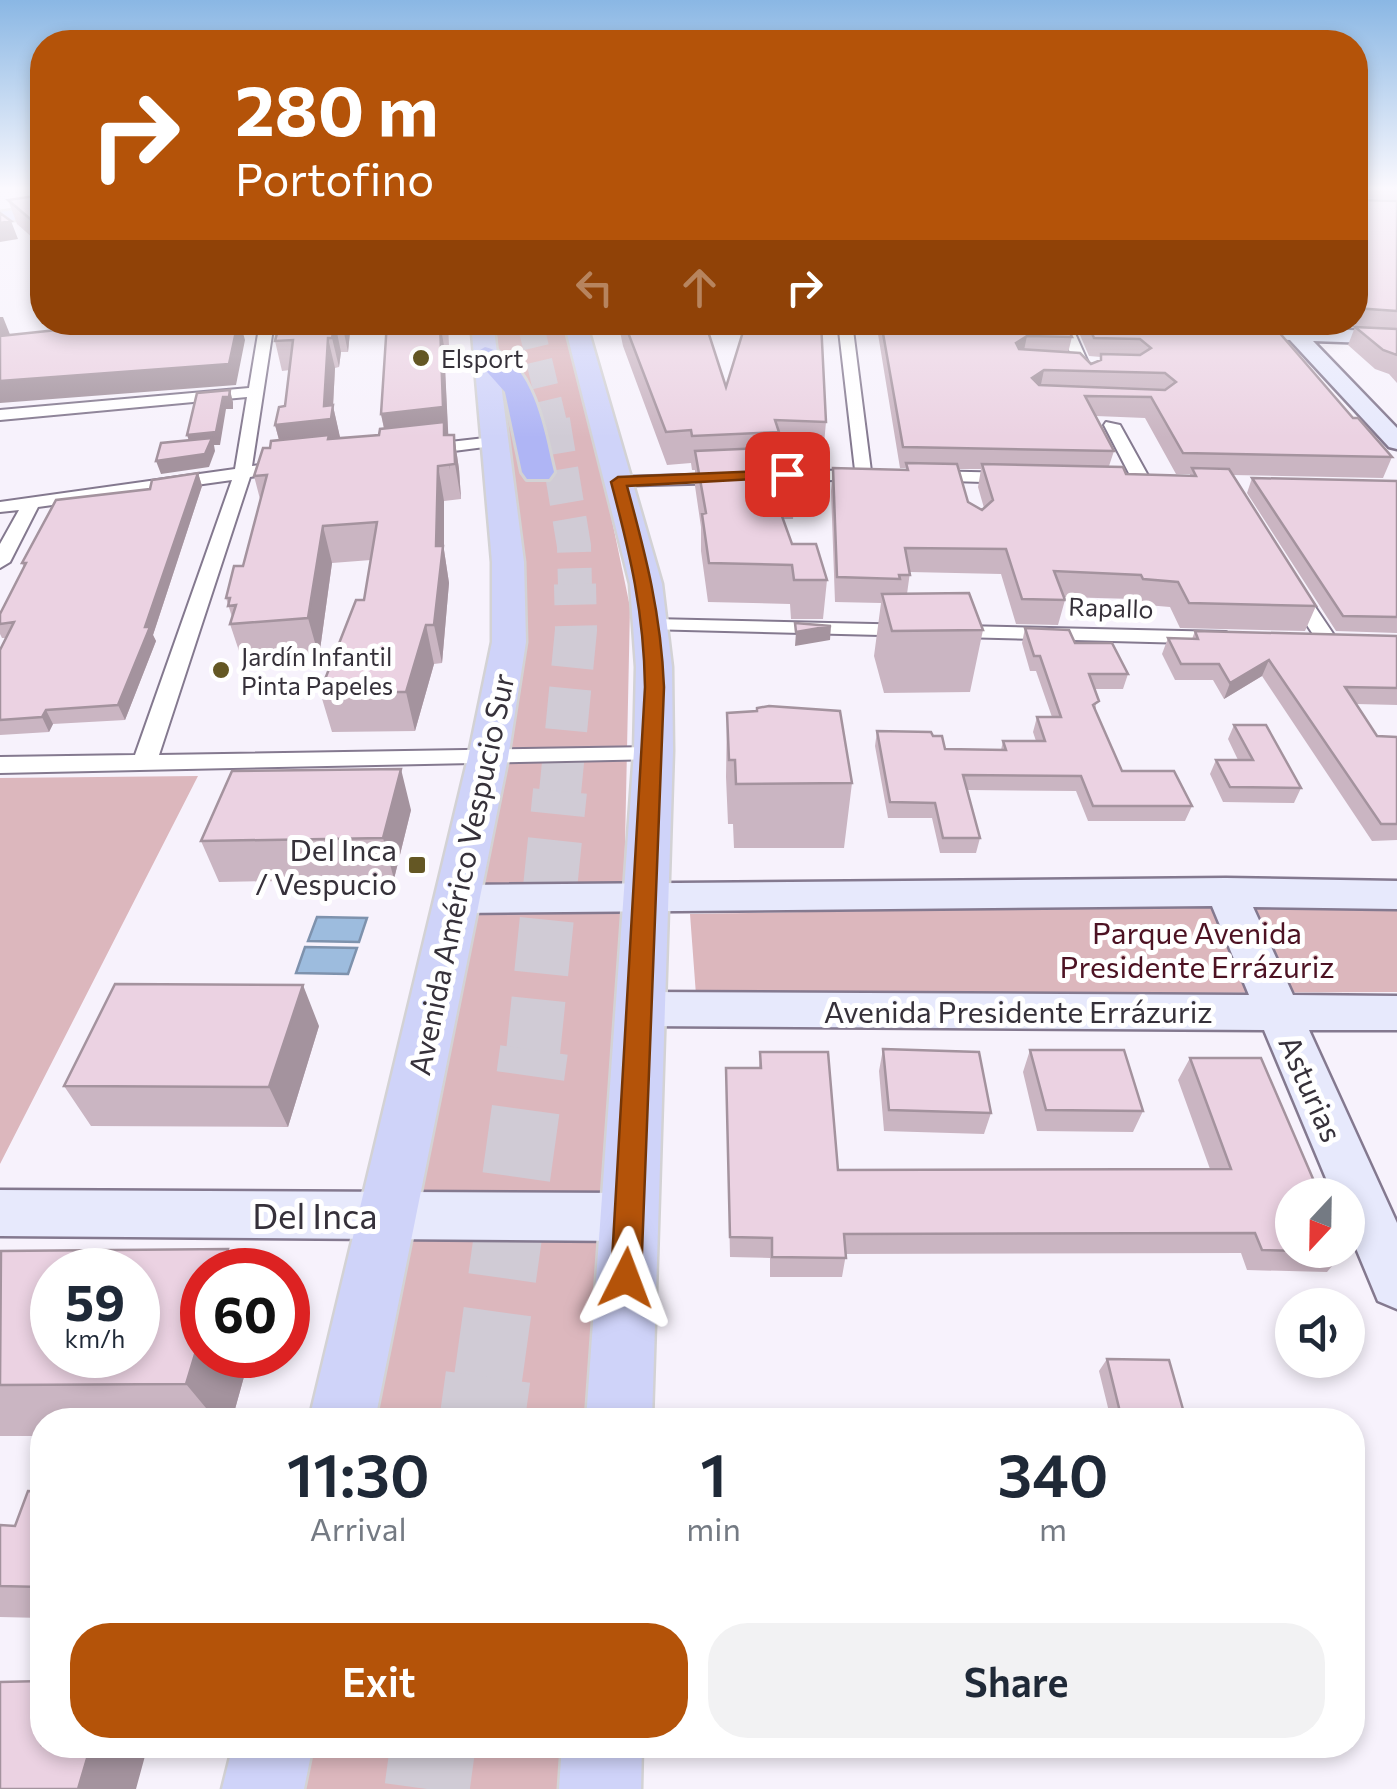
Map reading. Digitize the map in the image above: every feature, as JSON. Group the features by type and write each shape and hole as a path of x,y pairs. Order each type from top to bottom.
{"highway":[{"path":"483,338 519,390 538,472"}],"main road":[{"path":"578,335 646,584 653,626 646,898 619,1408"},
{"name":"Avenida Américo Vespucio Sur","path":"345,1408 488,758 509,642 508,562 483,338"},
{"path":"263,1789 270,1758"},
{"path":"600,1789 601,1758"}],"street":[{"path":"144,763 243,472 265,335"},
{"path":"846,335 864,475"},
{"path":"1068,335 1098,399 1078,399"},
{"path":"1297,335 1397,442"},
{"path":"1365,335 1397,338"},
{"path":"1062,364 1100,365"},
{"path":"0,415 257,392"},
{"path":"1112,426 1151,481 1122,480"},
{"path":"404,453 494,442"},
{"path":"0,507 315,463"},
{"path":"618,482 884,476"},
{"path":"904,476 1043,479"},
{"path":"963,477 968,498"},
{"path":"0,562 32,502"},
{"path":"1284,575 1336,641 1300,640"},
{"name":"Rapallo","path":"653,626 1241,638"},
{"path":"0,765 652,754"},
{"path":"457,899 1226,892 1397,896"},
{"name":"Asturias","path":"1226,892 1397,1284"},
{"name":"Avenida Presidente Errázuriz","path":"640,1009 1397,1013"},
{"name":"Del Inca","path":"0,1214 629,1217"}],"green space":[{"path":"497,335 567,335 602,472 630,607 623,940 588,1408 379,1408 507,740 507,461"},
{"path":"198,776 0,1164 0,778"},
{"name":"Parque Avenida Presidente Errázuriz","path":"1275,904 1397,908 1397,992 696,995 690,914"},
{"path":"309,1758 562,1758 560,1789 303,1789"}],"water":[{"path":"317,917 367,918 359,942 308,941"},
{"path":"305,947 357,948 348,974 296,973"}],"building":[{"path":"1368,271 1397,271 1397,311 1368,309"},
{"path":"1368,328 1397,329 1397,355 1383,350 1365,335"},
{"path":"30,333 235,335 229,364 0,381 0,336"},
{"path":"277,335 333,335 328,338 324,406 333,405 331,419 275,425 279,407 285,406 293,340 275,341"},
{"path":"386,335 440,335 443,407 381,414"},
{"path":"629,335 709,335 726,387 742,335 822,335 826,422 775,420 779,432 692,436 691,430 666,432"},
{"path":"883,335 1071,335 1027,336 1016,343 1019,349 1080,353 1091,364 1101,360 1101,354 1140,355 1151,348 1140,339 1093,335 1281,335 1392,457 1183,453 1151,397 1085,396 1114,451 903,447","holes":["1044,370 1165,373 1176,382 1165,390 1039,385 1032,378"]},
{"path":"230,390 229,397 223,397 216,432 187,435 197,393"},
{"path":"444,422 444,435 454,435 455,464 438,466 436,546 443,546 434,625 426,625 406,692 320,692 356,600 364,600 377,522 323,526 308,618 230,624 236,605 228,606 230,598 226,598 234,566 243,566 267,475 254,476 263,448 270,448 271,441 379,435 380,429"},
{"path":"212,438 205,454 156,461 161,443"},
{"path":"784,447 796,482 770,483 792,544 816,544 827,580 794,580 792,565 709,563 702,514 706,513 695,451"},
{"path":"906,463 957,464 968,502 982,510 993,500 982,464 1123,467 1126,474 1196,476 1192,468 1229,469 1316,606 1189,603 1178,582 1143,579 1141,575 1054,571 1065,600 1022,599 1006,549 905,548 910,575 899,575 900,579 837,577 833,468 908,470"},
{"path":"198,473 145,627 150,627 118,705 46,710 42,717 0,720 0,650 14,622 0,624 0,614 56,500 150,489 152,480"},
{"path":"1252,478 1397,481 1397,617 1343,616"},
{"path":"969,593 983,630 892,631 882,594"},
{"path":"795,623 831,626 796,632"},
{"path":"1025,628 1069,630 1075,643 1112,643 1128,674 1089,674 1099,701 1093,705 1122,771 1174,771 1192,806 1093,806 1081,776 963,775 980,838 943,838 935,803 890,802 877,731 931,732 933,736 942,736 945,749 1006,750 1003,741 1045,741 1037,717 1061,717 1040,656 1034,656"},
{"path":"1195,631 1397,636 1397,688 1345,687 1377,736 1397,737 1397,824 1381,824 1269,660 1230,683 1219,664 1181,664 1168,638 1198,639"},
{"path":"769,706 840,711 852,783 736,784 735,760 729,760 727,713"},
{"path":"1234,725 1266,725 1301,788 1230,787 1216,760 1253,760"},
{"path":"401,769 383,838 201,841 232,771"},
{"path":"115,984 303,985 269,1087 64,1086"},
{"path":"883,1049 979,1052 991,1113 889,1110"},
{"path":"1030,1050 1124,1050 1143,1111 1046,1110"},
{"path":"760,1052 828,1052 838,1170 1231,1169 1190,1058 1261,1058 1313,1178 1275,1178 1275,1250 1262,1250 1255,1233 844,1234 846,1258 772,1257 772,1238 730,1237 726,1068 761,1068"},
{"path":"180,1249 180,1378 188,1378 186,1384 0,1385 1,1251 30,1251 30,1378 160,1378 160,1250"},
{"path":"1107,1359 1169,1360 1183,1408 1119,1408"},
{"path":"30,1491 30,1587 0,1586 0,1525 15,1526"},
{"path":"30,1681 30,1758 87,1758 78,1789 0,1789 0,1682"}],"tunnel":[{"path":"533,335 554,423"},
{"path":"553,420 574,546 575,587"},
{"path":"560,793 576,630 575,584"},
{"path":"533,1053 560,791"},
{"path":"488,1379 534,1050"},
{"path":"484,1408 488,1377"},
{"path":"427,1789 431,1758"}],"place":[{"name":"Elsport","path":"421,358"},
{"name":"Jardín Infantil Pinta Papeles","path":"221,670"},
{"name":"Del Inca / Vespucio","path":"417,865"}],"route":[{"path":"626,1278 654,687 653,626 646,584 618,482 787,474"}]}
